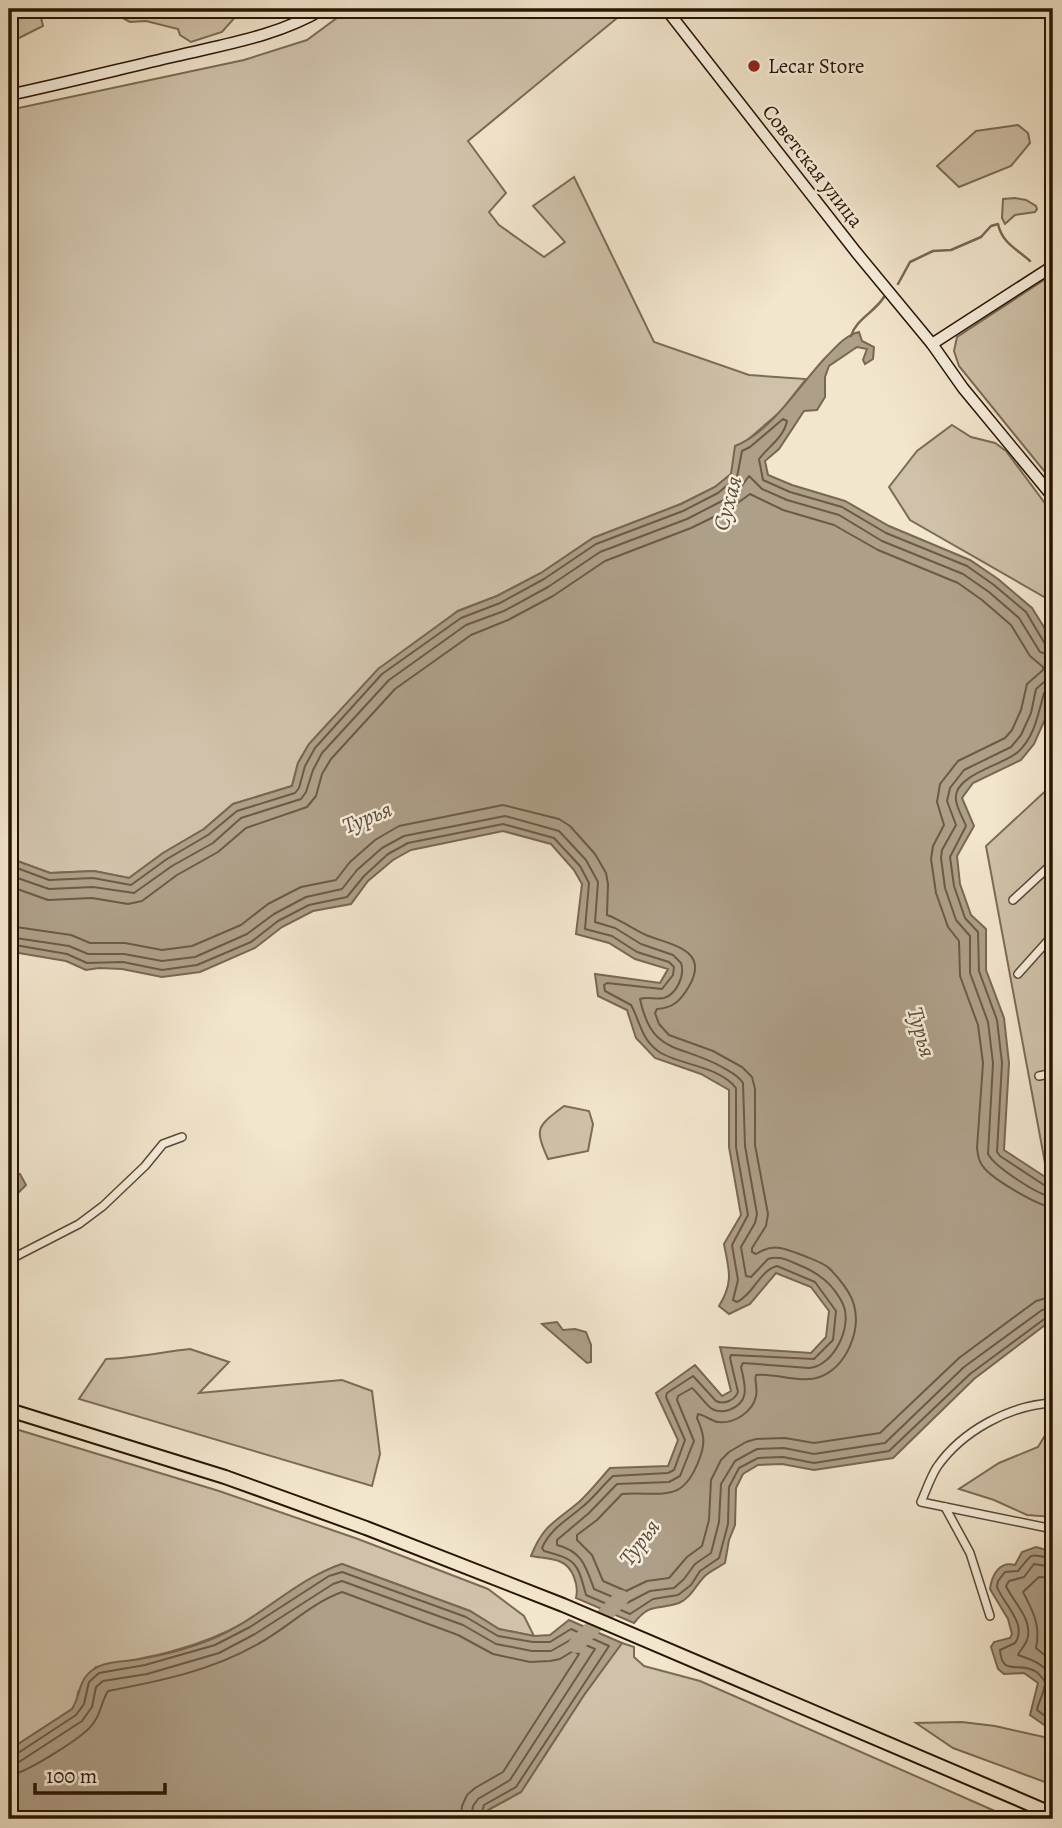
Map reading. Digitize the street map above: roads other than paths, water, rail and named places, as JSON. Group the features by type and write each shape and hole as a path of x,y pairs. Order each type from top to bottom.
{"highway":[{"path":"9,1410 225,1477 563,1605 1053,1814"}],"main road":[{"path":"9,95 239,41 279,30 307,19 323,9"},
{"name":"Советская улица","path":"666,9 848,242 932,344 963,388 1053,497"},
{"path":"932,344 1053,266"}],"street":[{"path":"1013,900 1053,863"},
{"path":"1018,974 1053,935"},
{"path":"1039,1076 1053,1073"},
{"path":"9,1260 79,1224 103,1206 145,1166 163,1144 182,1138"},
{"path":"1053,1403 1033,1404 991,1418 953,1450 937,1468 921,1502 1053,1530"},
{"path":"945,1507 970,1553 990,1616"}],"water":[{"path":"859,332 862,341 874,347 873,359 865,364 863,360 867,349 857,347 829,366 825,377 825,397 817,410 804,411 779,449 765,461 768,475 845,501 889,526 970,560 998,579 1032,608 1047,632 1053,649 1053,676 1046,717 1034,744 1021,760 973,783 962,798 974,826 957,856 960,884 971,915 986,929 986,970 1004,1018 1009,1063 1004,1150 1053,1182 1053,1319 974,1379 893,1458 814,1470 782,1464 758,1465 743,1474 736,1488 735,1525 725,1563 706,1575 691,1594 679,1603 650,1609 634,1623 576,1598 574,1577 565,1564 531,1556 540,1537 550,1525 583,1498 610,1468 668,1466 678,1440 656,1393 695,1365 722,1396 731,1391 720,1347 811,1353 826,1337 829,1311 811,1287 776,1273 750,1304 729,1314 719,1306 728,1283 729,1269 724,1244 741,1215 729,1147 729,1090 701,1074 655,1058 636,1038 627,1010 598,996 595,974 660,983 668,969 635,959 609,943 576,934 582,884 574,870 551,844 503,831 411,850 393,860 368,881 351,904 313,911 282,927 255,948 200,972 162,977 122,969 86,970 66,961 13,952 9,955 9,858 50,873 94,871 129,878 163,853 204,829 233,804 292,786 298,763 309,744 378,669 458,611 497,596 541,573 593,538 681,504 715,487 731,474 735,446 761,430 837,346"},
{"path":"9,1174 20,1174 26,1185 9,1202"},
{"path":"557,1322 563,1330 586,1332 591,1345 591,1362 587,1363 542,1324"},
{"path":"1036,1547 1053,1552 1053,1731 1030,1715 1038,1683 1024,1673 1004,1674 998,1669 991,1647 994,1642 1010,1638 1012,1634 1008,1619 990,1589 993,1578 1001,1567 1015,1565 1022,1552"},
{"path":"342,1564 470,1611 499,1629 534,1636 550,1635 569,1620 622,1643 584,1695 521,1792 488,1810 487,1819 9,1819 9,1750 72,1709 82,1682 94,1669 110,1663 168,1653 212,1639 245,1622 308,1580"}],"waterway":[{"name":"Сухая","path":"898,284 910,262 933,251 951,250 981,237 991,226 998,224 1006,241 1030,261"},
{"name":"Сухая","path":"1046,282 1053,288"},
{"name":"Сухая","path":"851,336 857,325 884,297"},
{"name":"Турья","path":"576,1645 621,1598"}],"place":[{"name":"Lecar Store","path":"754,66"}]}
